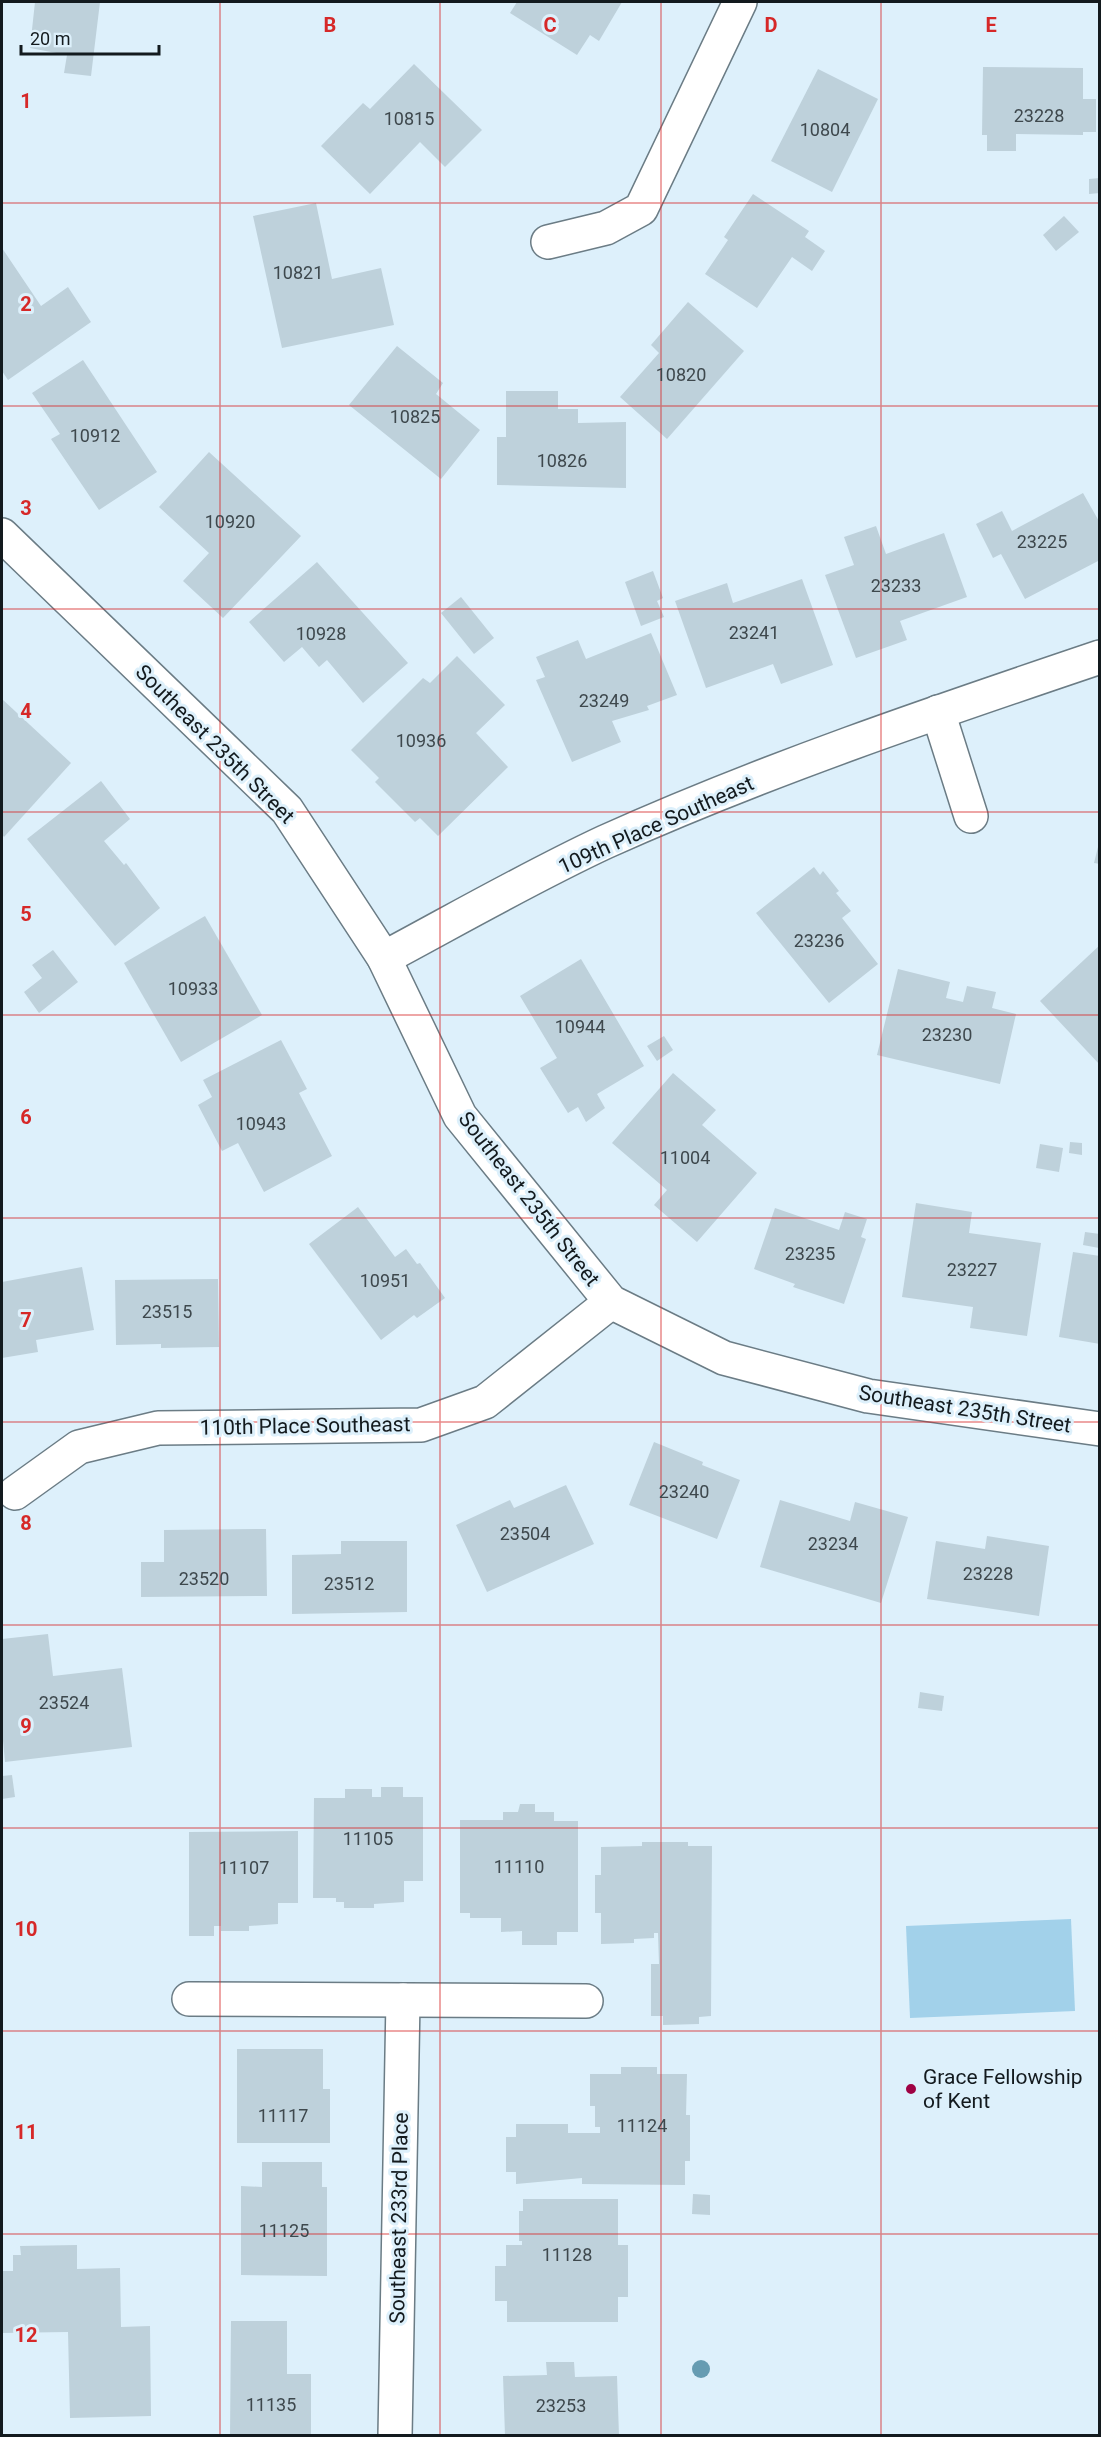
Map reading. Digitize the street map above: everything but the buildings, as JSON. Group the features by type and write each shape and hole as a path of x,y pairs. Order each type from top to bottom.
{"street":[{"path":"548,242 606,228 641,209 740,2"},
{"name":"Southeast 235th Street","path":"2,535 287,810 384,958 460,1116 611,1302 724,1358 868,1396 1100,1429"},
{"name":"109th Place Southeast","path":"384,958 603,843 673,813 938,711 1100,657"},
{"path":"938,711 971,816"},
{"name":"110th Place Southeast","path":"15,1493 79,1447 158,1428 421,1425 485,1402 611,1302"},
{"path":"189,1999 586,2001"},
{"name":"Southeast 233rd Place","path":"395,2436 403,2000"}],"shaded area":[{"path":"1071,1919 1075,2011 910,2018 906,1926"}],"place":[{"name":"Grace Fellowship of Kent","path":"911,2089"}]}
